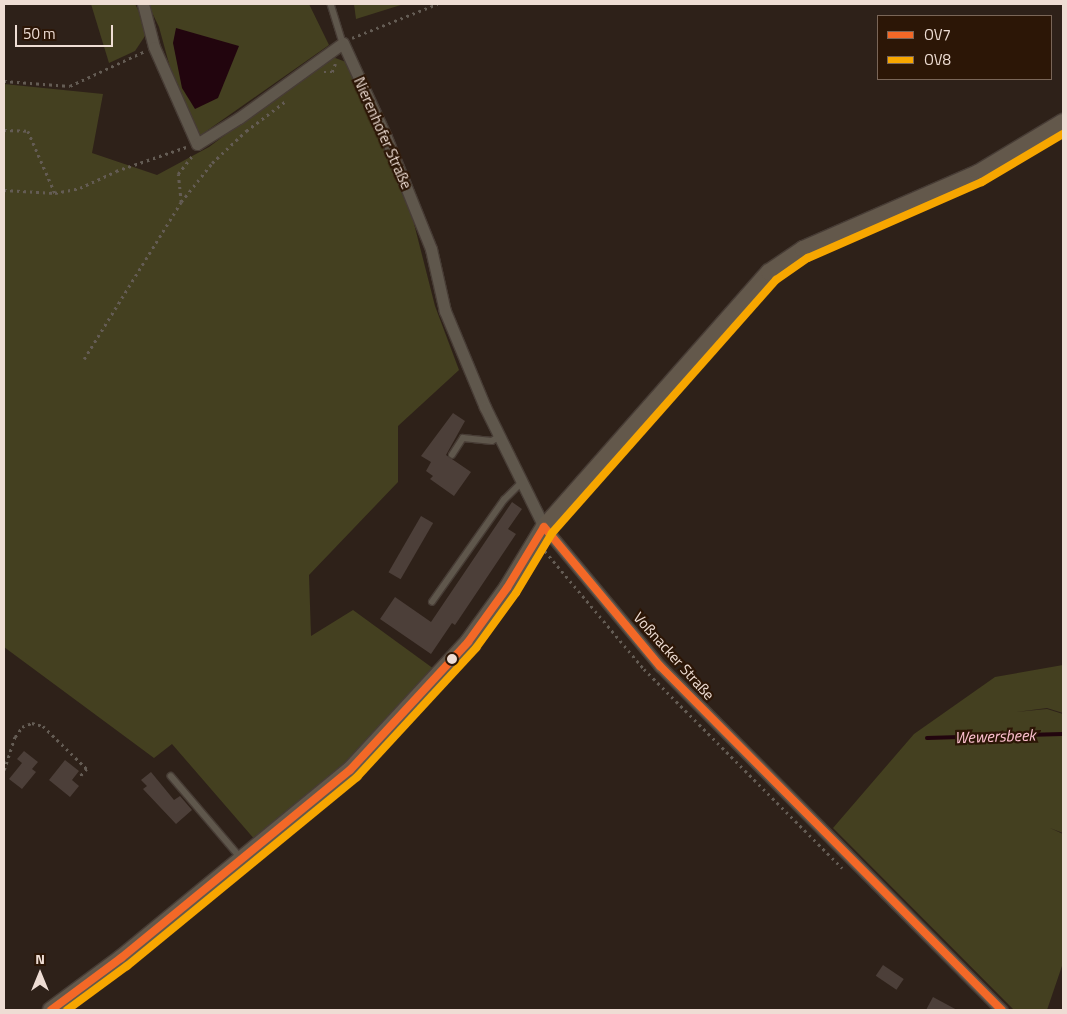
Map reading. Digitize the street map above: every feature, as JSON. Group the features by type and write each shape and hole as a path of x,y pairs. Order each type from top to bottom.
{"street":[{"path":"143,4 154,47 197,144 344,45"},
{"name":"Nierenhofer Straße","path":"344,45 431,249 445,312 499,437 544,527"},
{"path":"52,1010 242,860 350,770 468,642 507,588 544,527 711,335 769,272 785,259 848,228 978,173 1063,122"},
{"name":"Voßnacker Straße","path":"544,527 666,673 1002,1010"}],"lane":[{"path":"331,4 344,45"},
{"path":"452,455 464,438 492,441 499,437"},
{"path":"432,602 504,500 521,482"},
{"path":"171,776 242,860"}],"path":[{"path":"316,78 324,72 332,72 344,45 354,36 437,4"},
{"path":"4,81 70,86 154,47"},
{"path":"84,359 180,202 212,163 246,130 293,96"},
{"path":"4,130 28,131 55,193"},
{"path":"4,190 55,193 80,188 116,171 197,144"},
{"path":"180,202 178,174 192,158 197,144"},
{"path":"4,770 16,737 22,727 32,723 43,726 87,769 79,778"}],"shaded area":[{"path":"91,4 135,4 149,30 135,51 109,63"},
{"path":"148,4 309,4 329,45 198,137 177,93 159,27"},
{"path":"354,4 404,4 356,19"},
{"path":"176,28 239,46 218,98 195,109 182,88 173,43"},
{"path":"330,56 346,62 408,200 435,306 459,370 398,426 398,482 309,575 311,636 353,610 434,669 347,766 256,841 172,744 154,758 4,647 4,84 103,94 92,153 157,175 209,147"},
{"path":"1063,665 1063,713 1047,708 1016,712 1047,709 1063,714 1063,833 1050,828 1063,834 1063,963 1047,1010 1014,1010 833,828 914,734 995,677"}],"building":[{"path":"453,413 465,421 446,455 471,472 454,496 430,479 433,476 426,471 431,462 421,456"},
{"path":"512,502 522,509 508,529 516,534 455,625 452,623 431,654 380,619 395,597 431,622"},
{"path":"421,516 433,523 401,579 388,572"},
{"path":"24,751 38,762 32,769 36,772 22,789 9,779 22,763 17,759"},
{"path":"65,760 79,771 72,780 79,786 70,797 49,780"},
{"path":"151,772 174,800 180,796 192,810 176,824 143,789 147,786 141,780"},
{"path":"883,965 904,979 896,990 876,976"},
{"path":"933,997 957,1010 926,1010"}],"waterway":[{"name":"Wewersbeek","path":"927,738 1063,734"}],"transit line":[{"name":"OV8","path":"67,1010 127,966 357,777 476,648 516,593 552,533 776,280 808,258 982,182 1063,134"},
{"name":"OV7","path":"544,527 660,666 1002,1010"},
{"name":"OV7","path":"51,1010 121,958 350,770 468,642 507,588 544,527"}]}
